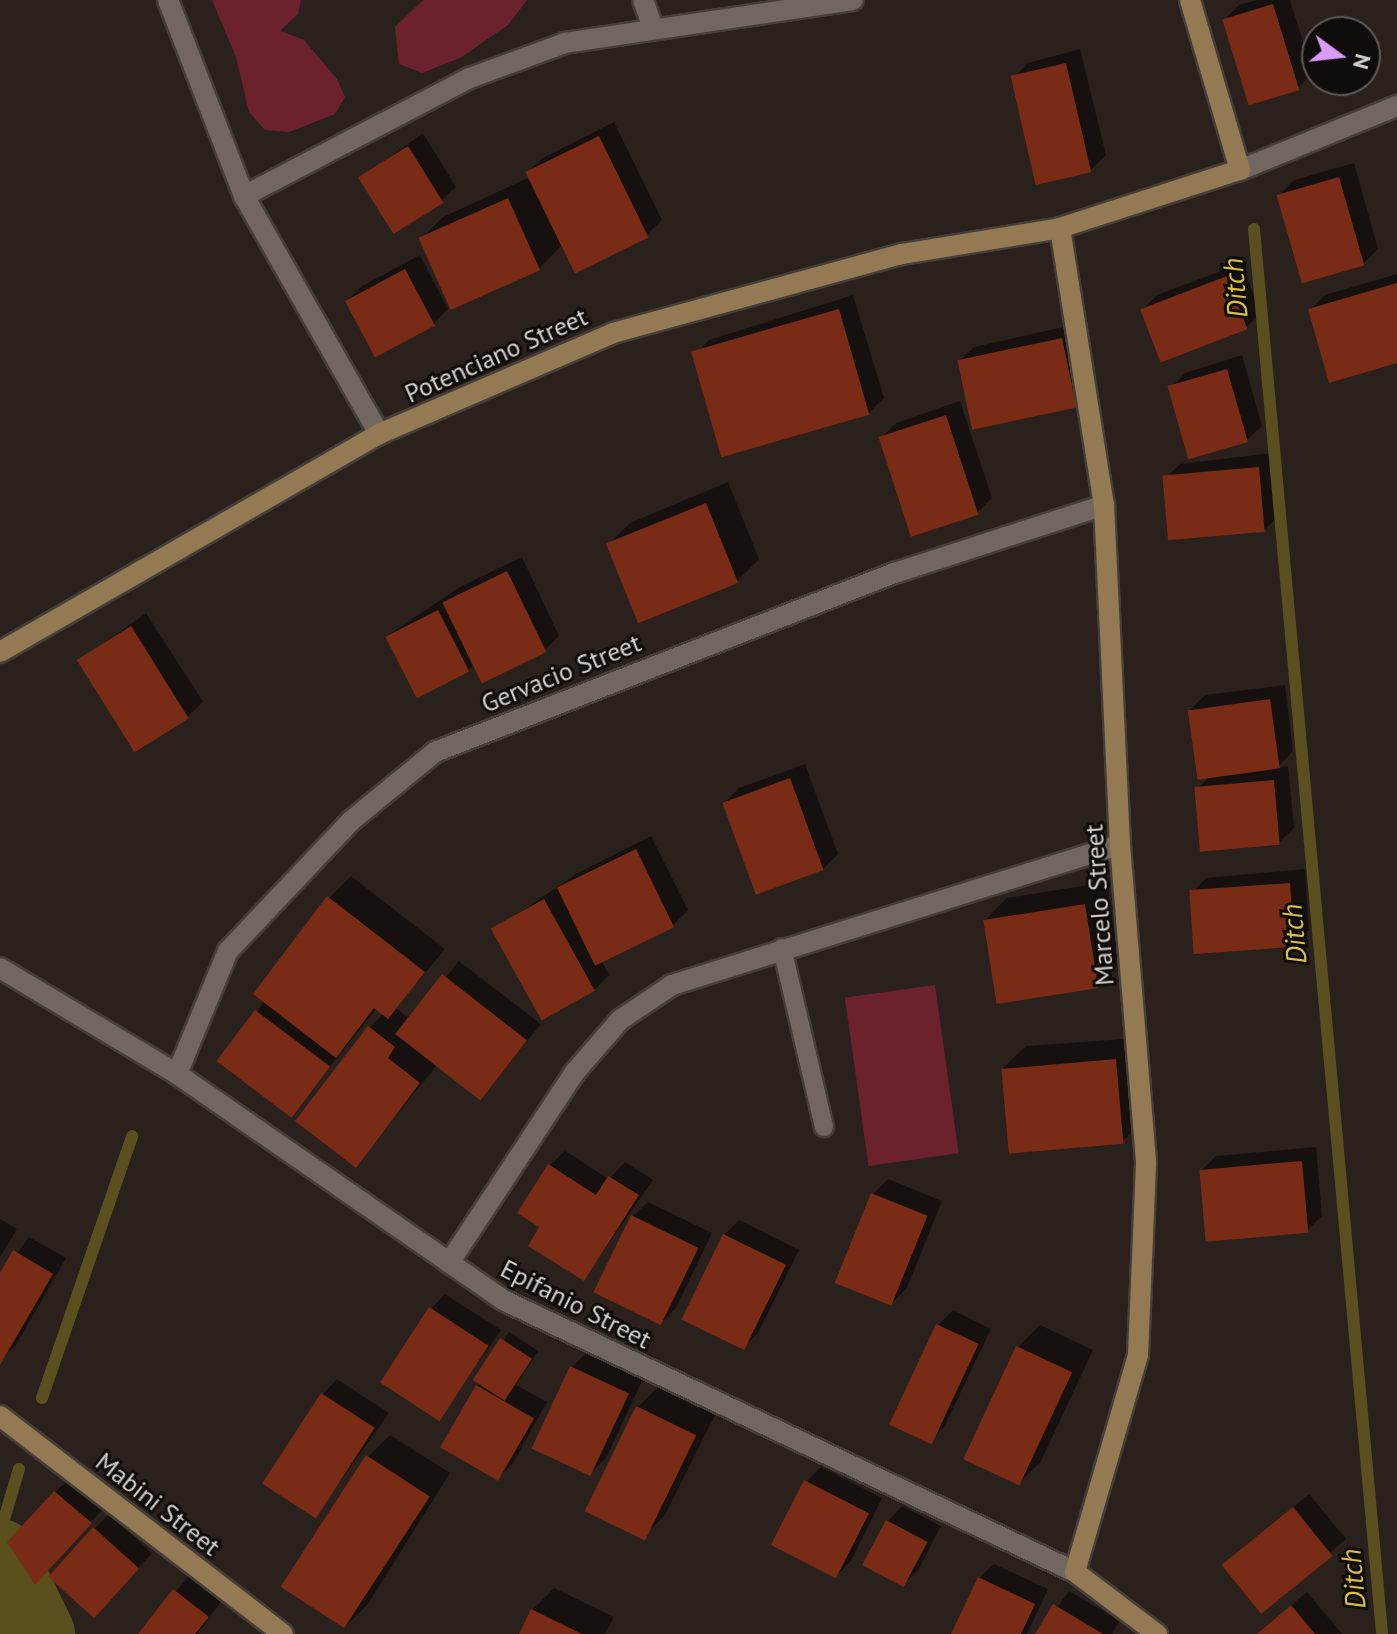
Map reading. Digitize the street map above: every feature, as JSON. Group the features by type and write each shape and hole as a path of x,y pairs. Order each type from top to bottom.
{"street":[{"path":"168,0 244,196 379,434"},
{"path":"643,0 653,27"},
{"path":"244,196 470,78 565,43 653,27 853,0"},
{"path":"1190,0 1240,170 1397,106"},
{"name":"Potenciano Street","path":"0,652 379,434 613,333 902,254 1060,228 1240,170"},
{"name":"Marcelo Street","path":"1060,228 1104,505 1120,845 1146,1164 1138,1355 1075,1572"},
{"name":"Gervacio Street","path":"177,1074 228,951 351,821 435,752 880,579 1104,505"},
{"path":"449,1263 575,1072 620,1020 672,985 865,921 957,900 1120,845"},
{"name":"Epifanio Street","path":"0,968 177,1074 503,1300 1075,1572 1157,1634"},
{"name":"Mabini Street","path":"0,1416 283,1634"}],"lane":[{"path":"782,948 824,1127"}],"shaded area":[{"path":"212,0 301,0 298,14 280,31 304,40 337,79 345,97 335,114 289,132 265,130 249,112 236,57"},
{"path":"423,0 527,0 508,25 460,58 422,73 399,64 395,27"},
{"path":"935,985 959,1153 869,1166 845,998"}],"building":[{"path":"1273,4 1299,90 1249,106 1222,19"},
{"path":"1066,63 1091,172 1036,185 1010,76"},
{"path":"599,136 649,238 575,274 525,172"},
{"path":"408,146 444,203 393,234 358,177"},
{"path":"1339,177 1364,265 1302,283 1277,195"},
{"path":"508,198 540,270 451,310 418,238"},
{"path":"405,269 435,326 375,357 345,301"},
{"path":"1227,276 1247,329 1161,363 1140,309"},
{"path":"1397,283 1397,363 1329,383 1308,309"},
{"path":"839,309 869,415 721,457 691,351"},
{"path":"1062,338 1077,407 972,430 957,360"},
{"path":"1227,369 1248,442 1188,459 1167,386"},
{"path":"946,415 978,515 911,537 878,437"},
{"path":"1259,467 1265,532 1168,540 1162,475"},
{"path":"706,503 738,583 638,623 606,543"},
{"path":"507,571 546,652 482,683 442,603"},
{"path":"438,610 469,671 417,698 385,637"},
{"path":"131,626 189,718 134,752 77,660"},
{"path":"1270,699 1280,768 1198,780 1188,711"},
{"path":"790,778 824,870 756,895 722,803"},
{"path":"1274,780 1280,845 1200,852 1194,787"},
{"path":"636,849 674,927 595,966 557,888"},
{"path":"1290,883 1294,947 1194,954 1189,890"},
{"path":"327,896 425,972 388,1019 374,1008 336,1058 253,994"},
{"path":"544,899 595,991 542,1020 491,929"},
{"path":"1085,904 1098,988 997,1004 983,920"},
{"path":"442,974 527,1040 480,1100 395,1034"},
{"path":"255,1010 330,1067 292,1118 216,1061"},
{"path":"368,1026 395,1047 388,1058 420,1083 356,1168 295,1121"},
{"path":"1116,1059 1123,1144 1009,1154 1001,1069"},
{"path":"1302,1161 1308,1233 1206,1242 1199,1170"},
{"path":"548,1164 596,1195 608,1176 639,1195 584,1281 528,1246 539,1227 517,1213"},
{"path":"871,1193 928,1216 891,1306 835,1283"},
{"path":"631,1215 698,1248 661,1325 593,1292"},
{"path":"723,1234 786,1265 744,1350 681,1319"},
{"path":"13,1250 53,1274 0,1365 0,1273"},
{"path":"429,1307 489,1346 440,1421 380,1382"},
{"path":"936,1324 979,1344 932,1444 889,1425"},
{"path":"500,1338 532,1359 505,1401 473,1380"},
{"path":"1016,1346 1072,1372 1019,1485 963,1459"},
{"path":"570,1366 629,1393 590,1476 532,1448"},
{"path":"476,1385 534,1418 498,1481 440,1447"},
{"path":"321,1393 375,1428 316,1518 262,1484"},
{"path":"636,1406 696,1435 645,1541 585,1511"},
{"path":"366,1455 430,1496 344,1628 280,1587"},
{"path":"804,1480 869,1513 836,1578 771,1545"},
{"path":"54,1491 92,1523 35,1585 7,1542"},
{"path":"1293,1507 1333,1556 1261,1614 1222,1565"},
{"path":"886,1520 927,1542 904,1587 862,1565"},
{"path":"93,1527 139,1568 94,1618 48,1577"},
{"path":"978,1577 1035,1604 1021,1634 951,1634"},
{"path":"173,1589 209,1617 195,1634 138,1634"},
{"path":"1053,1604 1103,1634 1035,1634"},
{"path":"1291,1605 1315,1634 1257,1634"},
{"path":"531,1609 582,1634 519,1634"}],"waterway":[{"name":"Ditch","path":"1254,229 1382,1634"},
{"path":"42,1398 132,1136"},
{"path":"0,1533 19,1469"},
{"path":"0,1556 38,1634"}]}
